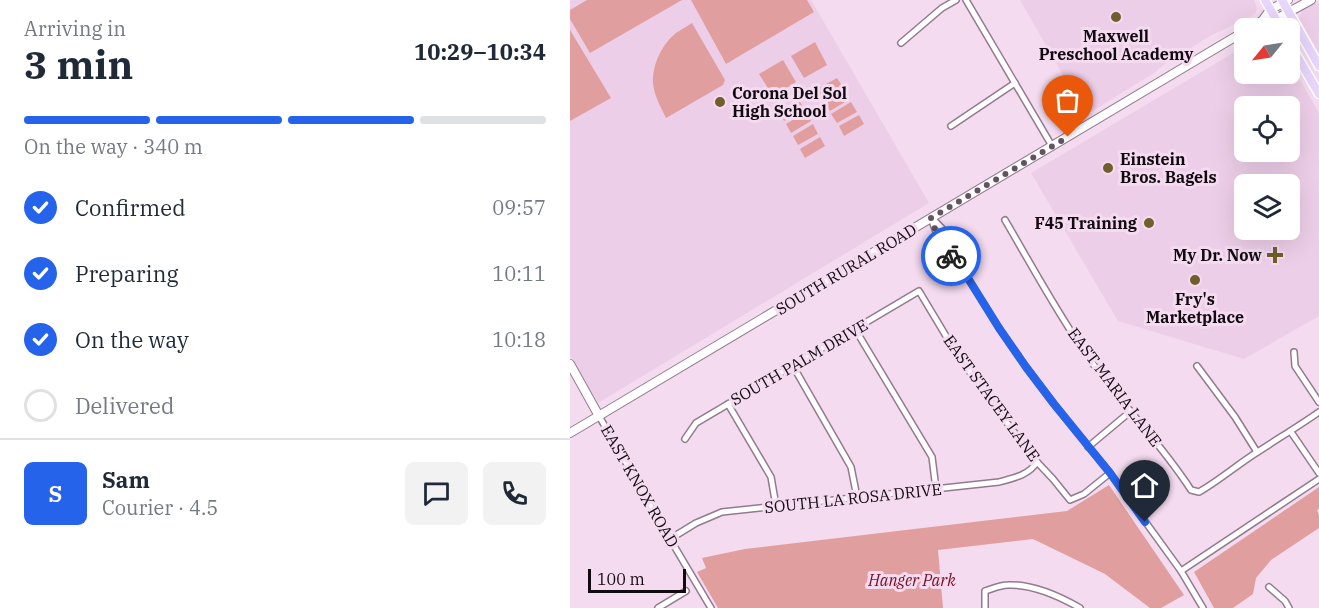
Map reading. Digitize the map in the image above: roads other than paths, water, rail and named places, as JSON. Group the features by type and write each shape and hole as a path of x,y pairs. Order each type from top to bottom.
{"main road":[{"path":"1265,0 1280,4"},
{"path":"1274,18 1311,0"},
{"path":"1280,4 1282,16 1319,66"},
{"path":"1280,4 1282,16"},
{"path":"1265,18 1280,4"},
{"name":"SOUTH RURAL ROAD","path":"570,433 1234,38"},
{"path":"1300,61 1319,94"},
{"name":"EAST KNOX ROAD","path":"570,364 599,416"}],"street":[{"path":"901,43 942,8 956,0"},
{"path":"966,0 1052,146"},
{"path":"951,126 1015,83"},
{"path":"931,218 950,256 961,267 1026,367 1110,473 1181,571 1203,608"},
{"name":"EAST MARIA LANE","path":"1005,220 1088,357 1177,467 1191,490 1199,492 1215,483 1257,452"},
{"name":"SOUTH PALM DRIVE","path":"685,439 696,423 920,291"},
{"name":"EAST STACEY LANE","path":"920,291 949,341 981,389 1037,462 1070,500 1084,494 1110,473"},
{"path":"855,329 932,457 936,489"},
{"path":"1294,352 1295,366 1319,402"},
{"path":"793,366 851,467 857,497"},
{"path":"1197,366 1235,417 1257,452 1319,412"},
{"path":"728,404 771,477 776,506"},
{"path":"1088,447 1131,411"},
{"name":"EAST KNOX ROAD","path":"599,416 711,608"},
{"path":"1291,432 1319,473"},
{"name":"SOUTH LA ROSA DRIVE","path":"669,539 696,523 722,512 999,482 1020,476 1034,467 1037,462"},
{"path":"1181,571 1319,479"},
{"path":"985,608 985,591 1007,585 1031,587 1060,596 1080,608"},
{"path":"1269,587 1285,601 1289,608"},
{"path":"658,608 686,591"}],"place":[{"name":"Maxwell Preschool Academy","path":"1116,17"},
{"name":"Corona Del Sol High School","path":"720,102"},
{"name":"Einstein Bros. Bagels","path":"1108,168"},
{"name":"F45 Training","path":"1149,223"},
{"name":"My Dr. Now","path":"1275,255"},
{"name":"Fry's Marketplace","path":"1195,280"}],"park label":[{"name":"Hanger Park","path":"912,580"}]}
